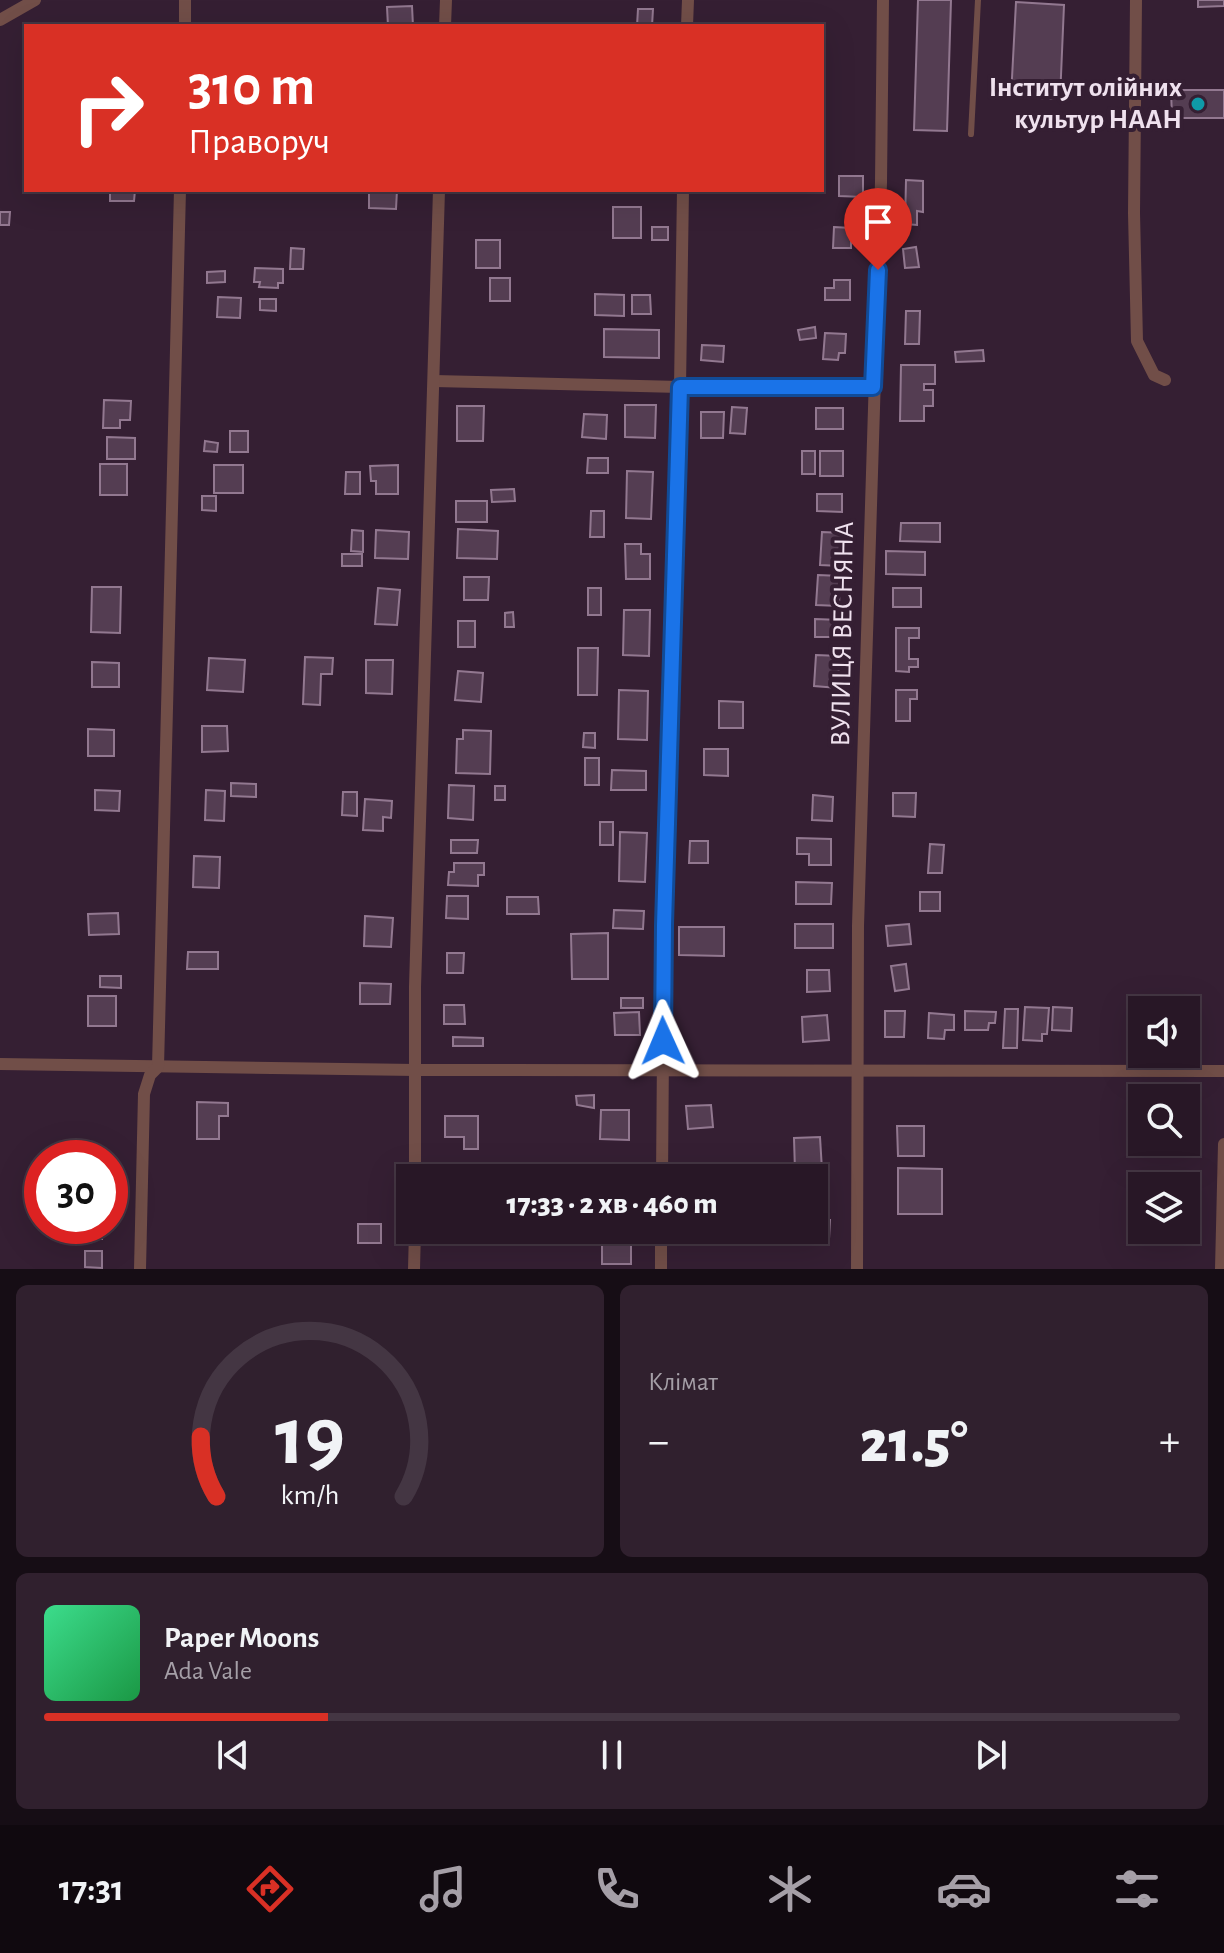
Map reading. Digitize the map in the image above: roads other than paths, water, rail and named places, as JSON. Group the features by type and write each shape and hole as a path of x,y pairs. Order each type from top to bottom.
{"street":[{"path":"0,20 35,0"},
{"path":"185,0 185,24"},
{"path":"445,24 446,0"},
{"path":"687,24 688,0"},
{"name":"ВУЛИЦЯ ВЕСНЯНА","path":"857,1269 858,926 881,182 883,0"},
{"path":"1136,0 1134,213 1137,341 1154,375 1165,380"},
{"path":"140,1269 144,1094 150,1075 158,1067 180,192"},
{"path":"415,1164 415,987 439,192"},
{"path":"662,1164 664,939 683,192"},
{"path":"434,381 680,387 873,387"},
{"path":"0,1064 416,1070 1224,1071"},
{"path":"1221,1269 1224,1144"},
{"path":"414,1269 415,1244"},
{"path":"661,1244 661,1269"}],"lane":[{"path":"971,134 978,0"}],"place":[{"name":"Інститут олійних культур НААН","path":"1198,104"}]}
